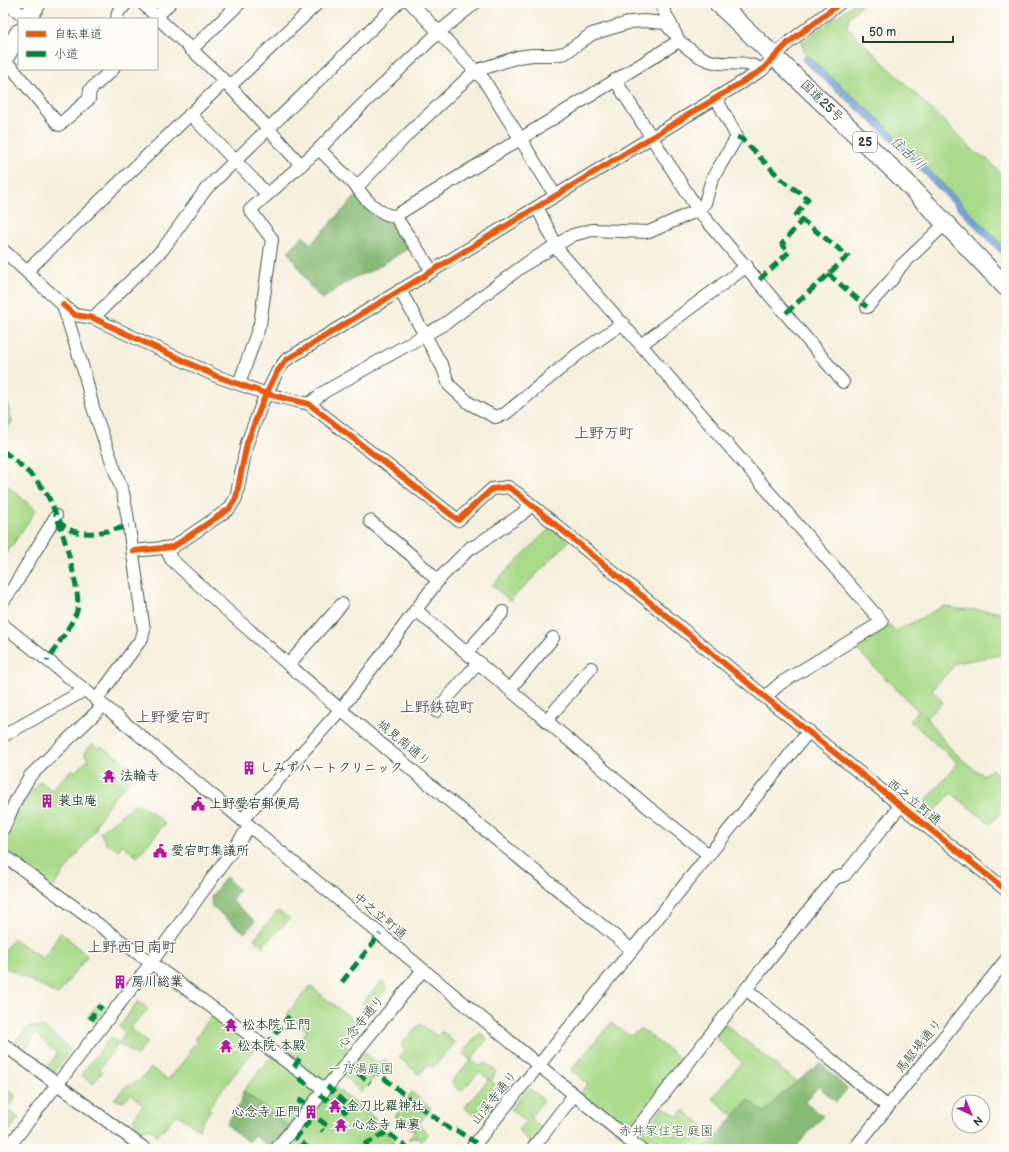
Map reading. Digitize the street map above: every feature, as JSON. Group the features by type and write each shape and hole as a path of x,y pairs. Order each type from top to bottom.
{"highway":[{"name":"国道25号","path":"718,3 904,179 1006,288"},
{"path":"3,60 18,35"}],"street":[{"path":"5,3 28,18"},
{"path":"117,18 118,12 127,3"},
{"path":"142,3 154,18"},
{"path":"170,3 159,24 191,50 227,84 301,166"},
{"path":"191,50 240,3"},
{"path":"26,271 190,114 227,84 318,3"},
{"path":"93,318 163,249 206,189 267,128 398,3"},
{"path":"411,3 484,80 555,195"},
{"path":"239,384 260,324 272,239 250,210 301,166 371,96 439,32 475,3"},
{"path":"660,3 678,38"},
{"path":"133,551 173,546 218,518 229,509 233,504 239,488 247,443 277,372 286,360 651,136 762,70 788,43 840,3"},
{"path":"357,187 409,133 475,71 518,57 564,53 592,34 631,22 644,21 665,23 678,38 704,59 718,63 754,64 762,70"},
{"path":"319,149 357,187 362,194 386,215 395,216 615,80 678,38"},
{"path":"3,63 12,68 59,125 89,99 90,90 112,70"},
{"path":"615,80 698,210 747,266 843,382"},
{"path":"3,250 74,315 82,318 93,318 216,376 267,394 309,404 324,392 424,334 446,323 527,263 573,235 592,230 649,232 698,210 705,203 712,179 737,137 716,98"},
{"path":"190,114 267,194"},
{"path":"536,207 559,251 642,344 882,622 781,683 765,697"},
{"path":"395,216 432,271"},
{"path":"867,306 894,277 900,268 946,223"},
{"path":"642,344 747,266"},
{"path":"400,290 442,368 449,385 469,403 495,417 504,414 560,368 623,323"},
{"path":"3,829 17,798 30,776 99,703 142,638 144,630 123,493 93,408 85,375 63,305"},
{"name":"西之立町通","path":"309,404 458,520 492,489 498,487 508,488 532,505 765,697 1006,890"},
{"path":"7,1149 151,963 246,823 341,709 438,581 471,547 474,547 522,514 532,505"},
{"path":"3,601 13,588 56,516"},
{"path":"370,521 411,555 438,581"},
{"name":"城見南通り","path":"166,548 171,559 242,625 632,950"},
{"path":"289,664 342,604"},
{"path":"416,610 650,808 709,855"},
{"path":"467,652 503,612"},
{"name":"中之立町通","path":"3,625 85,690 640,1149"},
{"path":"510,689 553,638"},
{"path":"436,711 479,662"},
{"path":"547,720 590,668"},
{"path":"3,736 85,690"},
{"name":"山渓寺通り","path":"471,1149 809,731"},
{"path":"628,1140 746,989 836,878 845,875 901,805"},
{"path":"3,855 324,1089"},
{"name":"馬駆場通り","path":"854,1149 1006,960"},
{"name":"心念寺通り","path":"276,1149 423,970"},
{"path":"746,989 888,1107"},
{"path":"3,1044 145,1149"},
{"path":"532,1149 574,1095"}],"green space":[{"path":"855,3 864,3 849,17 847,27 975,152 988,160 1006,178 1006,249 885,125 806,55 801,43"},
{"path":"358,194 396,227 409,248 371,271 353,278 322,299 312,289 288,251 303,236 311,244"},
{"path":"3,385 12,422 3,433"},
{"path":"3,482 36,510 3,559"},
{"path":"551,527 569,541 510,601 492,585"},
{"path":"944,606 958,609 1006,612 1006,654 956,663 932,690 943,702 926,717 945,742 965,762 983,775 992,769 1006,783 1006,808 990,824 951,793 929,818 918,810 958,763 910,721 918,711 854,647 890,625 896,631"},
{"path":"93,744 98,749 101,746 139,772 113,798 95,826 97,827 51,890 3,855 3,837 18,808 40,781 51,790 71,770 75,772 88,760 84,752"},
{"path":"135,804 152,812 165,824 137,857 123,845 118,850 106,843 100,832"},
{"path":"226,877 239,890 231,900 255,921 245,933 212,907 211,897"},
{"path":"278,911 290,919 262,947 254,939"},
{"path":"61,932 87,956 58,995 7,968 3,972 3,950 14,939 43,959"},
{"path":"382,981 388,988 369,1009 362,1003"},
{"name":"一乃湯庭園","path":"310,986 357,1023 341,1041 353,1053 358,1047 378,1063 384,1060 391,1065 381,1077 377,1075 361,1092 339,1071 322,1088 285,1059 307,1031 287,1014"},
{"path":"138,1001 148,1009 130,1028 147,1042 137,1056 119,1043 125,1033 119,1027"},
{"path":"100,1002 107,1008 95,1023 87,1017"},
{"path":"216,1010 259,1043 208,1108 211,1110 199,1127 199,1130 177,1114 158,1135 149,1128 141,1131 133,1120 143,1105 131,1094 124,1102 114,1099 124,1088 139,1081 151,1068 168,1080 188,1056 190,1049 197,1041 195,1039"},
{"path":"611,1023 630,1036 641,1029 687,1064 628,1140 577,1097 588,1084 571,1070"},
{"path":"420,1024 437,1036 442,1031 455,1043 433,1067 427,1065 419,1075 399,1057 405,1051 401,1045"},
{"path":"725,1024 798,1083 778,1097 765,1113 748,1100 734,1116 712,1098 742,1062 715,1037"},
{"path":"28,1027 45,1028 71,1049 50,1078 43,1073 57,1054 36,1034 20,1057 9,1048"},
{"path":"480,1033 487,1039 471,1060 463,1054 465,1049"},
{"path":"111,1037 119,1043 99,1069 102,1072 93,1084 81,1075"},
{"path":"274,1053 323,1090 329,1083 372,1116 369,1122 373,1117 395,1142 389,1149 279,1149 292,1129 243,1091"},
{"path":"471,1060 479,1066 485,1062 496,1071 491,1081 498,1087 475,1115 464,1108 489,1079 479,1072 461,1091 454,1086 452,1081"},
{"path":"821,1063 847,1089 836,1102 818,1086 805,1103 823,1116 794,1149 706,1149 748,1100 765,1113 778,1097"},
{"path":"3,1085 15,1095 14,1100 7,1109 19,1118 3,1138"},
{"path":"529,1088 544,1100 530,1118 546,1131 534,1146 518,1130 526,1121 510,1109"},
{"path":"243,1091 292,1129 270,1149 254,1135 248,1142 226,1124 241,1103"},
{"path":"412,1092 431,1109 418,1124 428,1133 422,1141 417,1138 408,1139 415,1132 395,1117"},
{"name":"赤井家住宅 庭園","path":"663,1107 678,1117 683,1110 716,1135 705,1149 640,1149 633,1143"}],"water":[{"name":"住古川","path":"806,55 885,125 1006,249 1006,258 887,136 802,60"}],"marked path":[{"path":"737,137 742,139 781,179 808,199 796,215 802,220 782,244 789,252 759,280"},
{"path":"786,313 848,256 802,220"},
{"path":"828,274 867,307"},
{"path":"3,451 26,470 46,493 51,502 62,533 73,570 78,602 77,611 67,630 47,661"},
{"path":"58,520 65,527 82,533 101,532 129,526"},
{"path":"342,982 380,934"},
{"path":"95,1019 91,1017 99,1007 102,1009"},
{"path":"266,1046 289,1016"},
{"path":"294,1067 300,1058"},
{"path":"346,1063 370,1083"},
{"path":"372,1068 407,1097 450,1129 456,1130 476,1143"},
{"path":"299,1078 307,1084"},
{"path":"327,1086 347,1105 344,1110 347,1113"},
{"path":"320,1095 331,1103"},
{"path":"299,1104 301,1100 310,1107"},
{"path":"307,1110 325,1124 321,1129 323,1131"},
{"path":"309,1149 296,1138 314,1115"},
{"path":"364,1145 387,1132 408,1149"}],"cycle path":[{"path":"133,551 173,547 229,509 236,498 247,443 263,401 277,372 286,360 762,70 788,43 840,3"},
{"path":"63,305 75,315 93,318 216,376 267,394 309,404 458,520 492,489 508,487 765,697 1006,890"}],"place":[{"name":"しみずハートクリニック","path":"249,768"},
{"name":"法輪寺","path":"109,776"},
{"name":"蓑虫庵","path":"47,801"},
{"name":"上野愛宕郵便局","path":"198,804"},
{"name":"愛宕町集議所","path":"160,851"},
{"name":"房川総業","path":"120,982"},
{"name":"松本院 正門","path":"231,1025"},
{"name":"松本院 本殿","path":"226,1046"},
{"name":"金刀比羅神社","path":"335,1106"},
{"name":"心念寺 正門","path":"311,1112"},
{"name":"心念寺 庫裏","path":"341,1125"}],"district":[{"name":"上野万町","path":"604,433"},
{"name":"上野鉄砲町","path":"437,707"},
{"name":"上野愛宕町","path":"173,717"},
{"name":"上野西日南町","path":"132,947"}]}
